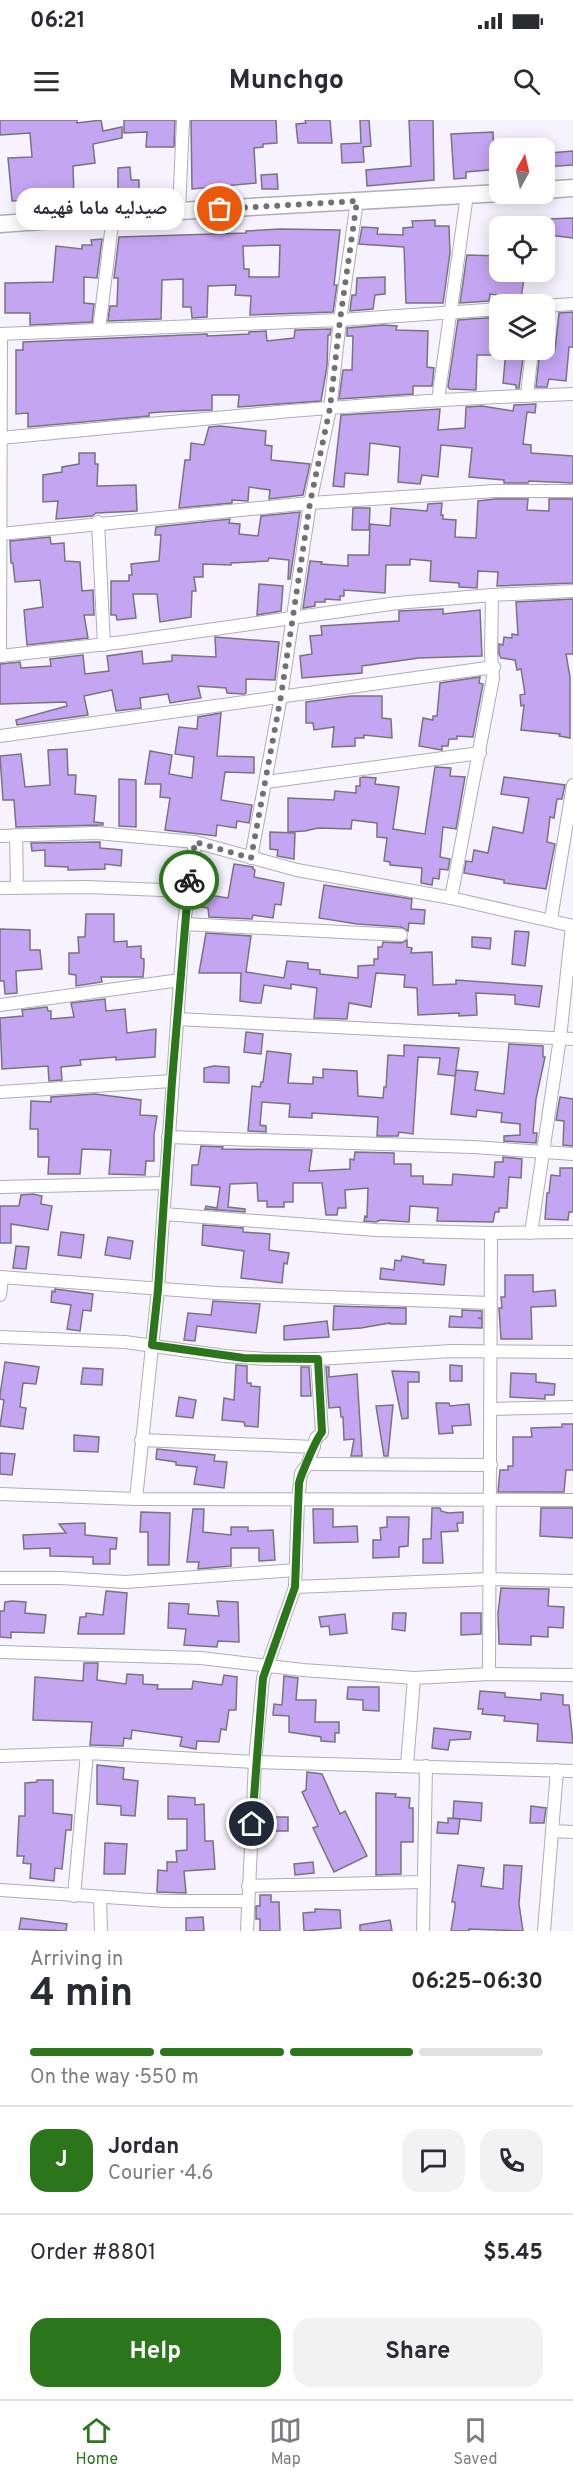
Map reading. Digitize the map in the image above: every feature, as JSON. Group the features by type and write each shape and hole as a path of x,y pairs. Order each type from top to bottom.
{"street":[{"path":"179,211 183,120"},
{"path":"555,189 573,188"},
{"path":"0,225 179,211 489,194"},
{"path":"438,400 467,195"},
{"path":"251,858 281,696 310,503 330,408 357,201"},
{"path":"99,330 113,216"},
{"path":"555,305 573,304"},
{"path":"489,310 340,320 1,334 0,656 104,645 397,603 573,591"},
{"path":"527,395 531,360"},
{"path":"0,438 330,408 573,394"},
{"path":"0,534 98,522 310,503 488,491 573,491"},
{"path":"98,522 104,645"},
{"path":"451,898 480,753 494,667 491,654 492,595"},
{"path":"0,736 494,667"},
{"path":"266,782 480,753"},
{"path":"551,920 573,785"},
{"path":"0,836 97,833 195,842 297,870 451,898 572,926 560,1038 531,1233"},
{"path":"16,835 17,888"},
{"path":"136,1499 158,1290 184,924 195,842"},
{"path":"0,888 87,887 187,891"},
{"path":"184,924 401,935"},
{"path":"0,1005 180,980"},
{"path":"177,1019 573,1039"},
{"path":"0,1092 172,1081"},
{"path":"168,1137 573,1154"},
{"path":"0,1186 166,1183"},
{"path":"164,1214 328,1228 491,1233 573,1232"},
{"path":"489,1674 491,1233"},
{"path":"0,1295 1,1277 158,1290 490,1303"},
{"path":"0,1337 152,1345 244,1358 318,1359 406,1352 490,1350 573,1352"},
{"path":"247,1931 255,1762 266,1666 286,1617 295,1587 301,1473 308,1464 322,1432 318,1359"},
{"path":"490,1409 573,1407"},
{"path":"141,1440 314,1447"},
{"path":"308,1464 491,1465"},
{"path":"0,1494 136,1499 573,1500"},
{"path":"0,1578 61,1578 125,1582 296,1570"},
{"path":"295,1587 490,1579 573,1581"},
{"path":"0,1652 201,1658 266,1666 414,1678 489,1674 573,1675"},
{"path":"407,1765 414,1678"},
{"path":"74,1896 87,1753"},
{"path":"0,1756 87,1753 255,1762 573,1770"},
{"path":"423,1931 426,1766"},
{"path":"544,1931 557,1770"},
{"path":"552,1831 573,1832"},
{"path":"248,1886 423,1882"},
{"path":"0,1890 165,1901 248,1901"},
{"path":"100,1898 101,1931"}],"building":[{"path":"0,120 77,120 77,123 101,120 103,131 122,127 122,138 93,144 95,163 73,166 74,198 12,201 8,158 32,157 30,133 0,135"},
{"path":"124,120 175,120 174,147 146,147 147,132 124,133"},
{"path":"191,120 276,120 277,143 263,144 263,147 254,148 256,183 192,189"},
{"path":"305,120 330,120 332,143 298,143 296,124 306,123"},
{"path":"360,120 369,120 371,146 363,147 364,162 342,163 341,144 361,143"},
{"path":"409,120 433,120 434,180 367,186 366,170 411,166"},
{"path":"493,132 493,138 489,138 489,170 466,172 466,178 454,179 451,134"},
{"path":"573,151 573,165 555,166 555,153"},
{"path":"130,167 131,180 139,180 139,191 118,191 118,168"},
{"path":"277,174 278,189 262,189 261,175"},
{"path":"573,218 573,238 555,236 555,219"},
{"path":"435,220 435,226 449,226 450,253 443,303 406,303 404,247 359,244 362,227 378,228 377,234 403,235 403,228 413,227 412,221"},
{"path":"340,230 333,312 250,315 251,296 235,295 236,285 208,286 207,317 192,318 191,307 183,307 183,279 162,280 161,319 108,321 110,306 117,306 118,278 114,278 119,237 246,233 246,231","holes":["280,245 279,277 249,277 249,269 244,269 243,246"]},
{"path":"102,239 97,278 84,277 84,303 94,304 92,322 30,325 30,313 5,313 5,283 53,282 56,246 82,249 82,245 92,245 91,240"},
{"path":"467,255 489,256 489,282 523,282 522,294 489,294 489,301 460,303"},
{"path":"385,277 385,294 375,295 373,309 350,311 352,295 356,295 357,278"},
{"path":"573,312 573,347 569,347 566,381 549,379 547,387 536,387 539,360 555,360 559,313"},
{"path":"489,318 489,355 477,355 476,390 448,387 458,320"},
{"path":"397,326 396,330 428,331 427,367 434,368 432,386 413,386 413,394 339,399 343,370 352,370 353,336 347,336 347,328"},
{"path":"331,329 328,335 327,366 321,401 238,407 239,395 212,395 212,410 149,413 149,416 28,427 28,413 16,414 16,350 23,350 23,342 207,334 207,336 266,331 267,341 294,338 295,330"},
{"path":"505,360 523,360 519,388 516,388 516,385 503,383"},
{"path":"536,404 535,413 527,412 523,444 531,445 531,453 573,456 573,483 529,481 528,483 504,483 504,480 469,477 472,448 441,445 438,477 422,475 420,484 398,482 400,447 370,443 368,475 345,473 344,487 333,486 341,415 440,409 438,430 465,428 466,407 482,406 513,411 514,405"},
{"path":"209,427 266,431 265,445 272,446 271,460 310,464 303,495 269,499 270,490 249,487 248,501 232,500 232,503 179,508 185,460 190,460 191,443 204,445"},
{"path":"79,453 95,453 95,464 98,464 97,486 136,485 137,511 96,513 92,516 56,519 58,501 43,502 43,475 62,472 62,467 79,464"},
{"path":"528,499 527,510 549,511 549,499 573,499 573,583 497,586 498,572 478,571 477,588 459,587 459,583 430,581 431,561 410,559 410,565 386,565 385,593 344,590 344,596 340,596 340,600 325,599 325,602 315,602 315,606 303,608 310,561 348,566 348,555 369,555 370,524 390,526 391,508 427,511 428,504 442,503 443,519 456,520 455,537 476,538 478,501"},
{"path":"353,508 370,508 369,530 352,530"},
{"path":"300,512 290,579 288,579 289,560 269,558 268,561 231,563 231,565 203,564 203,577 194,577 196,591 192,591 191,617 160,622 157,594 133,594 136,618 117,620 116,615 111,615 111,581 129,581 129,575 132,575 131,564 159,561 161,535 155,535 156,527 230,519 229,523 240,524 239,534 258,536 261,516"},
{"path":"50,537 51,544 64,543 65,561 80,562 82,591 93,590 94,615 84,615 88,638 27,645 24,610 43,607 40,580 15,582 10,541"},
{"path":"259,584 283,586 281,611 257,615"},
{"path":"573,599 573,654 566,654 570,677 570,738 559,736 560,734 521,730 524,705 521,706 520,695 525,694 521,669 517,670 515,660 501,658 499,644 503,645 504,637 512,638 512,634 518,635 516,602"},
{"path":"443,609 443,614 480,610 482,656 419,658 362,666 362,673 302,678 300,656 312,654 310,636 322,635 321,626 399,621 399,611"},
{"path":"215,637 279,642 275,680 246,679 246,693 244,694 227,693 226,688 198,686 201,698 170,703 168,694 140,698 141,708 116,711 112,690 84,696 88,715 17,725 16,720 67,706 66,702 0,704 0,664 20,662 21,668 51,666 50,659 83,655 85,674 109,671 107,656 142,651 143,664 172,661 172,655 216,657"},
{"path":"480,677 479,683 483,684 473,737 457,736 457,739 449,739 448,746 442,746 442,750 419,746 423,718 433,720 433,716 437,716 440,683"},
{"path":"351,696 382,696 382,718 391,719 392,738 364,735 364,738 355,738 355,746 332,747 334,727 314,730 313,723 306,723 306,702"},
{"path":"221,713 217,756 254,757 254,773 225,772 221,800 252,805 249,823 237,821 236,828 217,825 216,836 165,830 170,798 160,797 161,784 145,784 150,751 172,755 169,774 192,778 194,757 175,754 179,727 197,729 198,717"},
{"path":"67,749 68,775 76,775 75,794 96,796 94,822 103,823 103,825 16,827 14,800 3,800 0,756 21,754 25,787 50,785 48,750"},
{"path":"435,767 451,768 450,776 465,777 456,829 443,827 440,857 450,859 448,870 440,869 439,879 433,878 432,885 421,883 422,868 390,865 390,862 384,861 387,838 377,837 377,823 352,820 351,829 318,828 288,832 288,798 334,800 335,791 356,793 356,786 360,786 360,778 363,777 376,778 375,784 399,787 393,829 425,834"},
{"path":"504,777 565,785 562,799 557,799 554,818 550,817 547,842 555,844 546,889 504,883 504,880 464,873 466,861 472,862 474,850 488,853 493,827 523,833 529,798 501,794"},
{"path":"119,779 136,780 136,827 119,826"},
{"path":"270,832 295,833 294,859 277,856 278,850 270,849"},
{"path":"100,842 100,848 122,850 121,866 105,864 105,869 68,870 68,867 45,866 45,850 32,851 31,843"},
{"path":"234,864 253,867 254,877 284,883 281,905 275,904 273,918 253,915 252,919 209,917 208,908 201,907 203,894 228,898"},
{"path":"324,885 412,899 411,909 425,910 424,924 409,923 408,931 401,927 357,924 319,918"},
{"path":"86,914 114,914 114,942 127,941 127,947 141,946 141,958 144,959 143,977 101,977 102,982 76,986 76,975 69,974 69,953 79,953 78,937 85,937"},
{"path":"0,929 30,930 30,950 40,950 42,969 16,971 17,993 5,994 4,981 0,981"},
{"path":"515,931 529,932 525,966 512,964"},
{"path":"206,933 251,936 246,972 284,978 287,961 308,963 308,969 320,970 320,974 358,978 358,966 374,965 374,959 378,959 378,947 382,947 383,942 401,943 407,940 407,947 412,948 411,953 432,952 433,985 456,984 456,980 542,986 539,1007 515,1004 515,995 476,993 477,1015 459,1016 459,1013 418,1015 417,988 404,987 405,975 376,973 371,1007 349,1003 347,1019 314,1018 317,988 291,984 291,989 264,985 261,1003 254,1003 240,1001 241,973 199,973"},
{"path":"472,937 491,938 490,949 472,947"},
{"path":"105,999 106,1011 125,1009 127,1033 156,1029 155,1057 80,1060 81,1065 61,1067 62,1080 49,1081 48,1066 2,1069 0,1018 23,1016 22,1010 47,1007 48,1011 51,1011 51,1019 74,1017 71,1003"},
{"path":"246,1032 263,1034 261,1054 244,1052"},
{"path":"509,1044 543,1046 543,1057 545,1057 536,1099 533,1133 537,1133 536,1143 504,1141 504,1136 520,1135 520,1124 501,1122 502,1113 477,1110 476,1117 451,1114 456,1070 478,1072 475,1090 504,1094"},
{"path":"404,1045 459,1048 455,1076 438,1074 440,1058 418,1057 413,1134 399,1132 398,1136 377,1136 378,1117 312,1113 312,1118 289,1117 290,1104 262,1102 260,1125 266,1126 266,1132 248,1131 252,1086 260,1087 263,1082 267,1051 291,1054 288,1083 313,1084 313,1077 323,1078 323,1069 357,1071 358,1096 383,1098 388,1055 404,1056"},
{"path":"229,1067 229,1083 204,1082 204,1068"},
{"path":"95,1094 141,1100 140,1115 157,1116 154,1161 146,1161 145,1175 109,1174 111,1150 82,1149 80,1174 48,1174 49,1157 38,1157 38,1129 30,1129 31,1101 51,1102 51,1097"},
{"path":"560,1097 573,1099 573,1146 563,1145 564,1121 556,1120"},
{"path":"201,1146 223,1147 222,1149 312,1150 309,1171 350,1169 350,1159 354,1160 355,1152 394,1153 394,1164 411,1164 411,1176 423,1176 423,1184 452,1185 453,1174 494,1177 495,1162 503,1162 503,1157 522,1159 521,1178 509,1177 507,1208 499,1208 499,1212 495,1212 493,1222 437,1221 438,1208 410,1206 409,1222 364,1221 365,1216 367,1217 368,1188 345,1190 346,1208 338,1208 337,1215 326,1215 322,1183 293,1183 293,1202 284,1202 284,1207 267,1207 267,1201 258,1201 257,1183 230,1184 228,1207 245,1209 245,1212 205,1209 206,1206 217,1208 220,1187 191,1185 192,1165 198,1165"},
{"path":"560,1168 573,1168 573,1212 569,1212 568,1220 545,1219 551,1175 560,1176"},
{"path":"21,1195 42,1196 41,1204 52,1206 48,1230 11,1224 11,1243 0,1243 0,1206 19,1206"},
{"path":"203,1225 243,1228 243,1232 270,1234 269,1250 289,1253 287,1264 284,1263 282,1283 241,1278 244,1251 202,1245"},
{"path":"61,1232 84,1235 81,1258 58,1255"},
{"path":"108,1237 133,1241 130,1259 105,1255"},
{"path":"16,1246 29,1247 26,1269 13,1268"},
{"path":"402,1256 424,1260 423,1263 446,1265 444,1285 380,1279 381,1268 394,1270 395,1260 401,1261"},
{"path":"505,1275 533,1275 533,1292 555,1290 556,1306 531,1307 532,1339 501,1339 499,1308 502,1308 501,1297 505,1297"},
{"path":"55,1289 93,1294 91,1311 83,1310 80,1331 67,1329 71,1305 51,1302 52,1291 55,1292"},
{"path":"213,1301 260,1304 256,1333 197,1326 195,1341 184,1340 188,1313 211,1315"},
{"path":"334,1306 406,1308 406,1324 390,1323 333,1330"},
{"path":"462,1310 482,1311 482,1318 478,1318 482,1319 482,1328 449,1327 450,1316 462,1317"},
{"path":"327,1321 329,1337 284,1340 284,1326"},
{"path":"5,1362 39,1367 36,1384 23,1383 20,1407 26,1408 23,1429 0,1426 4,1400 0,1399 0,1395"},
{"path":"236,1365 247,1366 247,1383 260,1387 258,1427 245,1426 244,1422 222,1420 224,1398 234,1400"},
{"path":"450,1365 462,1366 462,1381 450,1381"},
{"path":"301,1367 309,1367 311,1396 301,1396"},
{"path":"326,1367 329,1367 329,1377 357,1374 362,1456 351,1456 354,1439 344,1440 340,1407 329,1408"},
{"path":"83,1368 103,1369 102,1385 81,1384"},
{"path":"392,1371 419,1372 419,1382 408,1382 408,1418 402,1419"},
{"path":"511,1373 536,1374 536,1382 555,1384 554,1395 545,1395 545,1399 510,1397"},
{"path":"179,1397 196,1400 193,1418 176,1416"},
{"path":"436,1403 449,1403 450,1406 469,1404 471,1425 452,1426 453,1433 439,1434"},
{"path":"393,1405 388,1456 384,1456 376,1406"},
{"path":"562,1424 573,1424 573,1470 566,1470 564,1492 498,1492 500,1470 508,1470 508,1466 513,1466 513,1437 532,1437 531,1428 562,1427"},
{"path":"74,1435 99,1437 98,1452 74,1451"},
{"path":"157,1449 215,1455 214,1461 227,1462 224,1488 194,1484 197,1467 176,1465 176,1462 156,1459"},
{"path":"0,1453 15,1454 12,1475 0,1474"},
{"path":"432,1508 440,1508 441,1511 448,1513 463,1512 463,1523 457,1523 458,1531 441,1532 443,1563 423,1563 423,1539 431,1539"},
{"path":"541,1508 573,1508 573,1538 540,1536"},
{"path":"193,1509 204,1509 203,1532 231,1535 231,1527 248,1527 248,1531 273,1530 275,1560 259,1561 259,1548 231,1548 231,1566 198,1569 199,1562 187,1562"},
{"path":"313,1509 333,1509 333,1527 357,1526 358,1542 314,1543"},
{"path":"141,1512 170,1513 169,1565 148,1565 148,1532 140,1532"},
{"path":"387,1517 409,1517 408,1546 399,1547 399,1557 373,1558 373,1540 381,1540 380,1528 387,1527"},
{"path":"85,1523 85,1535 117,1538 116,1549 110,1549 110,1564 93,1564 93,1557 50,1556 50,1548 24,1549 23,1535 66,1533 59,1524"},
{"path":"501,1588 549,1589 548,1606 564,1607 563,1628 548,1627 548,1637 531,1636 531,1645 499,1644 498,1613"},
{"path":"106,1591 127,1593 124,1634 78,1634 80,1617 86,1617 86,1613 103,1615"},
{"path":"217,1601 238,1602 239,1642 218,1641 217,1647 184,1645 186,1629 168,1628 169,1603 189,1604 188,1614 219,1616"},
{"path":"5,1602 26,1602 25,1613 46,1615 44,1633 11,1632 11,1638 0,1637 0,1611 4,1611"},
{"path":"393,1613 406,1613 405,1631 392,1629"},
{"path":"461,1613 481,1613 481,1634 461,1635"},
{"path":"345,1614 347,1633 330,1635 329,1626 321,1627 319,1617"},
{"path":"84,1663 98,1663 97,1680 126,1684 127,1674 143,1675 143,1684 158,1685 157,1689 192,1689 193,1681 222,1685 224,1675 237,1677 236,1710 229,1710 226,1730 221,1729 219,1742 197,1741 196,1749 180,1746 182,1737 132,1730 131,1739 124,1738 123,1746 90,1745 92,1722 33,1720 35,1677 83,1681"},
{"path":"284,1676 298,1678 296,1700 316,1700 315,1722 339,1722 339,1733 335,1733 335,1742 321,1741 321,1737 289,1732 289,1716 273,1715 274,1704 282,1705"},
{"path":"348,1687 379,1687 379,1711 363,1710 363,1700 347,1699"},
{"path":"480,1691 505,1693 505,1697 541,1700 541,1693 563,1695 563,1705 569,1705 573,1743 537,1741 538,1724 504,1721 505,1716 482,1714 483,1709 478,1709"},
{"path":"434,1728 471,1732 470,1739 450,1740 448,1750 432,1748"},
{"path":"97,1765 124,1768 123,1779 138,1781 135,1816 121,1815 121,1806 97,1804"},
{"path":"307,1772 322,1774 340,1814 345,1811 367,1856 334,1872 313,1828 318,1826 302,1792 306,1790"},
{"path":"37,1780 53,1780 53,1813 72,1815 71,1830 66,1830 62,1869 55,1868 54,1881 30,1878 31,1864 23,1863 24,1856 17,1856 19,1816 25,1816 25,1783 37,1782"},
{"path":"376,1793 396,1794 395,1797 410,1798 409,1808 413,1808 413,1842 401,1842 401,1874 376,1875"},
{"path":"168,1796 195,1798 195,1805 204,1804 205,1841 213,1841 215,1869 184,1871 186,1893 157,1892 158,1870 167,1871 167,1862 177,1862 176,1851 187,1850 187,1819 168,1819"},
{"path":"454,1801 482,1803 481,1821 453,1818"},
{"path":"531,1806 546,1808 544,1823 530,1823"},
{"path":"268,1817 288,1817 288,1831 268,1831"},
{"path":"448,1818 460,1819 458,1834 437,1833 438,1822 448,1823"},
{"path":"105,1843 127,1844 125,1874 104,1874"},
{"path":"313,1862 314,1873 295,1875 294,1864"},
{"path":"458,1865 484,1868 481,1886 503,1889 504,1865 522,1866 519,1904 523,1931 469,1929 469,1931 451,1931 455,1907 455,1902 452,1902"},
{"path":"260,1895 271,1895 271,1902 279,1902 280,1931 260,1931 260,1919 256,1919 256,1906 260,1906"},
{"path":"315,1909 340,1910 341,1928 304,1931 303,1913 315,1912"},
{"path":"203,1917 204,1931 186,1931 186,1918"},
{"path":"21,1918 67,1924 66,1931 19,1929"},
{"path":"390,1920 392,1931 360,1931 360,1925"}],"way so far":[{"path":"189,880 195,842 251,858 281,696 310,503 330,408 357,201 220,209"}],"place":[{"name":"صيدليه ماما فهيمه","path":"220,209"}],"route":[{"path":"189,880 152,1345 244,1358 318,1359 322,1432 316,1438 308,1464 301,1473 295,1587 263,1678 252,1824"}]}
